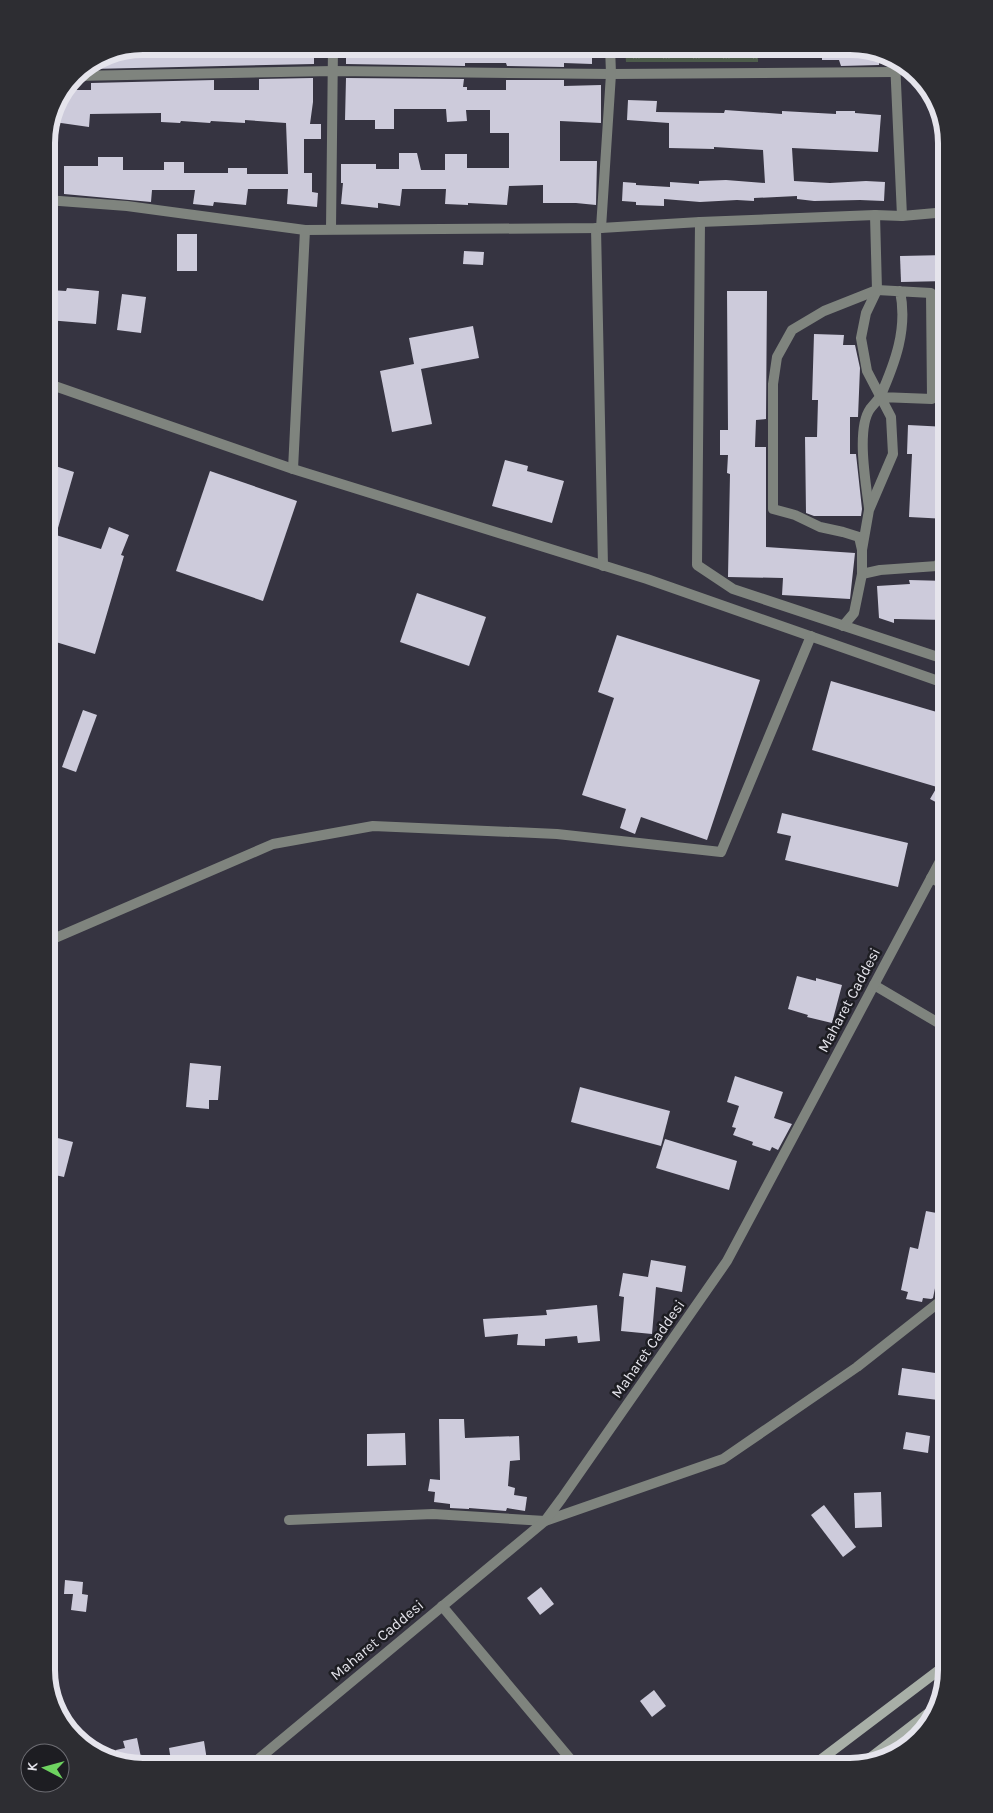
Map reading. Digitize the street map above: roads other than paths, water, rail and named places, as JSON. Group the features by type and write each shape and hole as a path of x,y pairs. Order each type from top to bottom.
{"main road":[{"path":"823,1758 938,1671"},
{"path":"874,1754 925,1715"}],"street":[{"path":"331,229 333,55"},
{"path":"603,566 599,228 611,74 610,55"},
{"path":"895,68 902,216"},
{"path":"87,76 333,71 611,74 895,72"},
{"path":"55,201 127,206 305,230 599,228 875,215 902,216 938,213"},
{"path":"843,626 854,613 862,574 862,550 869,510 893,454 891,417 867,371 860,338 866,313 876,290 875,215"},
{"path":"700,222 697,564 732,589 938,657"},
{"path":"293,469 305,230"},
{"path":"862,550 859,537 820,528 795,515 773,509 773,384 777,357 792,330 824,311 876,290 931,293 932,399 880,397"},
{"path":"869,510 863,454 863,432 868,410 880,397 899,347 903,308 900,291"},
{"path":"55,386 293,469 646,579 938,681"},
{"path":"862,574 880,570 938,565"},
{"path":"55,938 273,844 373,826 557,834 721,852 811,636"},
{"name":"Maharet Caddesi","path":"260,1758 545,1520 727,1261 938,865"},
{"path":"931,878 938,882"},
{"path":"874,985 938,1023"},
{"path":"288,1520 433,1514 545,1520 723,1459 857,1367 938,1303"},
{"path":"442,1606 569,1758"}]}
